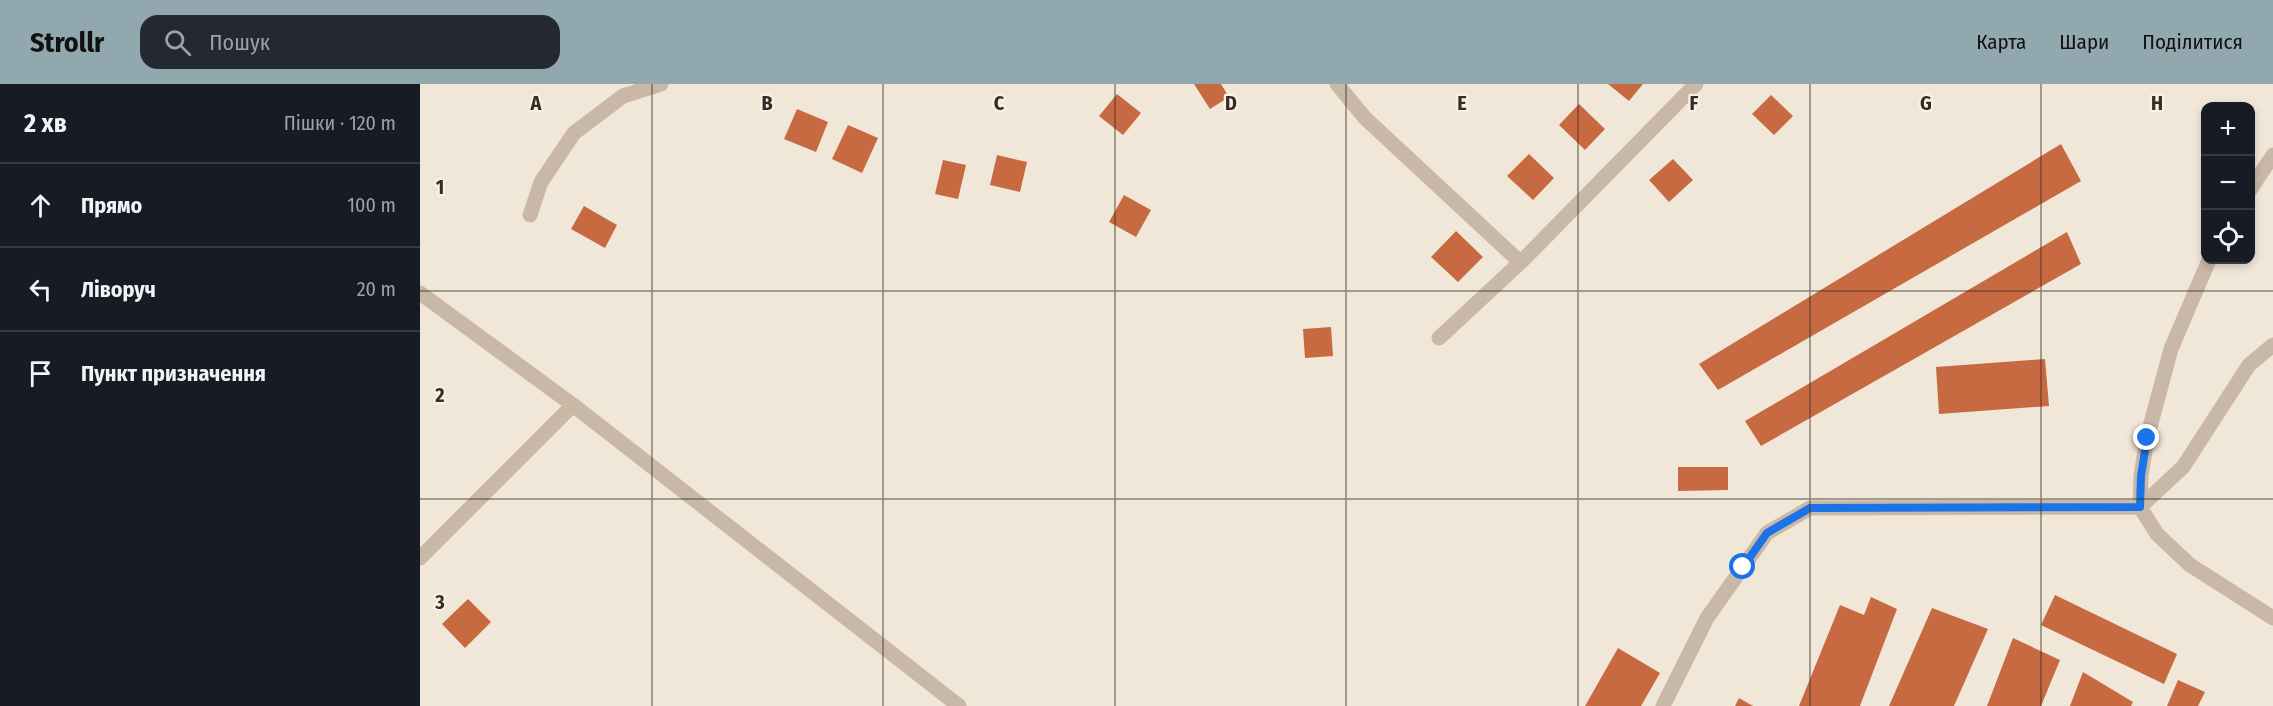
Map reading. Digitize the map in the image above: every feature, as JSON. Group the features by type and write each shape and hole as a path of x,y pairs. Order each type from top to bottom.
{"street":[{"path":"530,215 541,182 574,134 623,96 661,84"},
{"path":"1337,84 1365,118 1520,262"},
{"path":"1439,338 1520,262 1696,84"},
{"path":"2255,182 2273,154"},
{"path":"2207,264 2171,349 2147,438 2141,476 2140,507 2157,534 2190,565 2273,618"},
{"path":"420,293 573,405 959,706"},
{"path":"1663,706 1707,618 1767,533 1810,508 2140,507 2182,467 2249,365 2273,345"},
{"path":"420,558 573,405"}],"building":[{"path":"1194,84 1221,84 1229,97 1210,109"},
{"path":"1608,84 1643,84 1629,101"},
{"path":"1117,94 1141,113 1123,135 1099,116"},
{"path":"1771,95 1793,116 1774,135 1752,114"},
{"path":"1579,104 1605,129 1585,150 1559,125"},
{"path":"797,109 828,122 816,152 784,139"},
{"path":"848,125 878,138 862,173 832,159"},
{"path":"2061,144 2081,181 1718,390 1699,364"},
{"path":"1529,154 1554,178 1533,200 1507,176"},
{"path":"997,155 1027,162 1020,192 990,185"},
{"path":"1673,159 1693,180 1669,202 1649,180"},
{"path":"943,160 966,165 958,199 935,194"},
{"path":"1124,195 1151,210 1136,237 1109,222"},
{"path":"584,206 617,225 605,248 571,229"},
{"path":"1456,231 1483,257 1458,282 1431,257"},
{"path":"2067,232 2081,264 1761,446 1745,421"},
{"path":"1331,327 1333,356 1305,358 1303,329"},
{"path":"2045,359 2049,406 1939,414 1936,367"},
{"path":"1678,467 1728,467 1728,490 1678,491"},
{"path":"2055,595 2177,654 2164,684 2041,625"},
{"path":"1871,597 1897,609 1860,706 1799,706 1840,605 1864,615"},
{"path":"468,599 491,622 465,648 442,624"},
{"path":"1932,608 1988,629 1954,706 1889,706"},
{"path":"2013,638 2060,660 2041,706 1987,706"},
{"path":"1618,648 1660,673 1641,706 1585,706"},
{"path":"2083,672 2133,702 2131,706 2070,706"},
{"path":"2178,680 2205,692 2198,706 2167,706"},
{"path":"1739,698 1753,706 1735,706"}],"route":[{"path":"1743,567 1767,533 1810,508 2140,507 2141,476 2147,438"}]}
